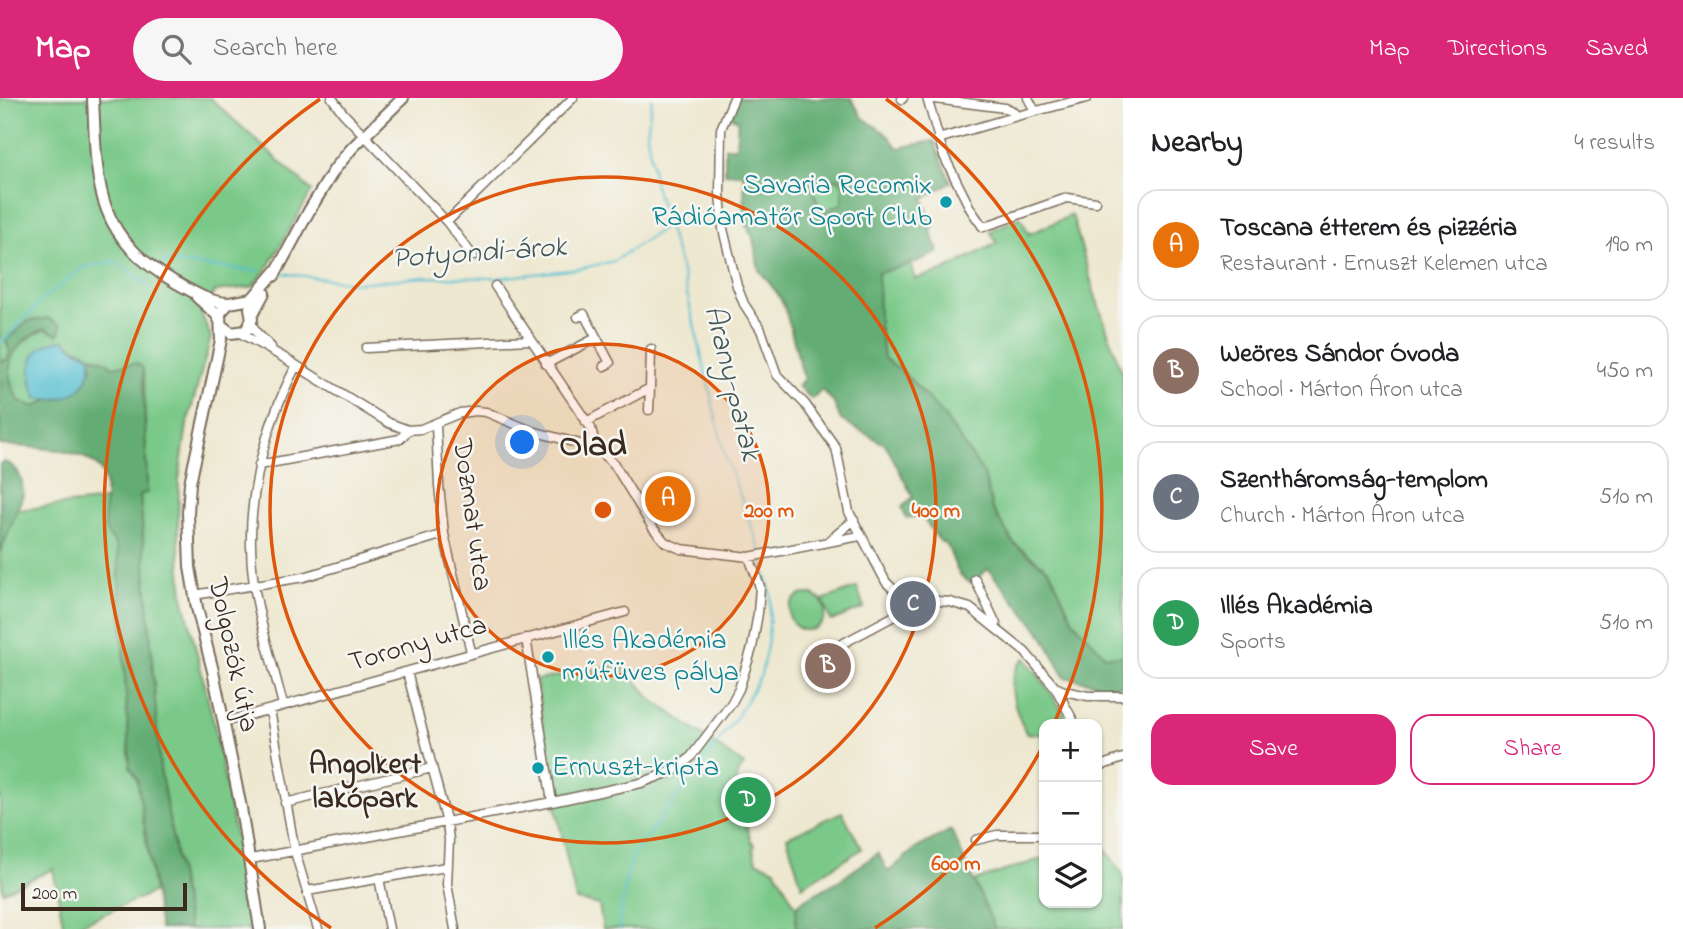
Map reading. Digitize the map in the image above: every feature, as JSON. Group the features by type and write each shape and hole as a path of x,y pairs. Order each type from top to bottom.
{"main road":[{"path":"93,98 99,189 110,218 124,242 142,259 190,290 215,301 252,299 275,271"},
{"path":"190,290 216,314 228,332 238,334 248,329 275,271 326,183 364,135 403,98"},
{"path":"234,302 248,307 252,319"},
{"path":"221,323 221,310 234,302"},
{"name":"Dolgozók útja","path":"221,323 222,340 190,483 189,535 194,595 224,722 251,859 260,929"},
{"name":"Dolgozók útja","path":"210,391 223,355 238,334"}],"street":[{"path":"332,98 447,222 473,256"},
{"path":"447,222 573,98"},
{"path":"734,98 723,121 720,139 721,210 740,296 761,330 777,374 805,404 836,448 849,512 860,536 886,582 896,592 962,605 976,612 1025,652 1055,687 1072,719"},
{"path":"1017,116 1005,108 927,98 938,139 954,177 983,227 1067,198 1096,202"},
{"path":"1028,98 1035,111"},
{"path":"938,139 1087,98"},
{"path":"495,286 586,422 593,436 588,446"},
{"path":"578,317 584,314 597,338 610,363 604,366"},
{"path":"252,319 256,332 281,356"},
{"path":"238,334 281,356 389,424 408,430 436,425 460,413 486,412 533,431 599,451 614,464 653,528 665,542 681,549 751,557 860,536"},
{"path":"546,364 597,338"},
{"path":"366,348 530,340"},
{"path":"649,410 651,349"},
{"path":"283,705 254,585 253,521 259,465 273,416 296,366"},
{"path":"586,422 650,388"},
{"name":"Dozmat utca","path":"436,425 444,534 471,652"},
{"path":"259,465 400,439 408,430"},
{"path":"826,543 854,520"},
{"path":"194,595 303,577 444,534"},
{"path":"251,859 552,802 641,783 675,770 690,758 731,704 746,669 756,626 760,587 751,557"},
{"path":"975,579 998,629"},
{"path":"825,653 898,614 900,607 896,592"},
{"name":"Torony utca","path":"224,722 471,652 625,612"},
{"path":"526,638 552,802"},
{"path":"407,672 447,822 449,840 446,867 455,929"},
{"path":"1055,687 1079,695 1123,696"},
{"path":"270,710 295,852 318,929"},
{"path":"1102,762 1123,758"},
{"path":"285,803 432,768"},
{"path":"976,839 997,835 1039,835"},
{"path":"307,891 446,867"},
{"path":"379,878 390,929"}],"green space":[{"path":"0,98 210,98 312,191 266,270 252,287 215,291 201,313 211,337 187,424 179,479 178,533 183,596 215,728 253,929 189,929 160,769 140,494 147,491 144,376 136,363 113,367 65,340 30,381 37,398 49,400 34,407 19,401 10,378 12,358 16,350 33,335 45,329 58,334 61,326 28,321 6,340 10,352 7,360 0,361"},
{"path":"737,98 851,98 863,118 887,134 898,148 934,141 951,182 923,199 934,228 930,230 939,252 911,264 878,273 879,325 884,358 909,378 943,415 984,474 992,508 1013,543 1050,571 1073,621 1105,656 1123,656 1123,686 1107,686 1065,677 1042,634 988,569 971,583 966,580 958,572 947,545 940,541 921,516 906,518 902,507 913,497 886,445 841,420 833,401 822,390 811,399 798,386 804,379 785,308 778,294 759,270 753,238 745,222 744,174 725,173 725,147 736,147 738,120 728,115","holes":["827,177 839,180 843,186 842,204 822,212 814,191 816,184"]},
{"path":"827,177 839,180 843,186 842,205 822,212 814,191 816,184"},
{"path":"1072,215 1094,292 1123,376 1123,656 1105,656 1073,621 1050,571 1014,543 992,508 984,474 943,415 909,378 884,358 879,325 878,272 911,264 915,279 943,271 997,243 990,231 1020,217 1029,234"},
{"path":"48,318 61,326 58,335 45,329 33,335 16,349 12,358 10,378 19,401 35,407 49,400 63,398 92,369 91,356 113,367 136,363 143,368 147,492 140,495 160,769 189,929 160,929 137,778 130,767 118,554 106,530 104,477 98,467 88,459 75,454 43,448 0,445 0,361 7,360 10,352 6,340 28,321"},
{"path":"4,462 13,467 19,475 23,495 0,553 0,464"},
{"path":"105,500 105,529 117,543 130,767 137,778 154,892 70,929 64,929 53,869 3,892 0,869 0,553 17,510"},
{"path":"857,587 864,608 831,621 823,600"},
{"path":"807,594 820,599 825,612 820,625 807,630 794,625 789,612 794,599"},
{"path":"1025,658 1067,719 1039,719 1039,734 1026,733 1013,694 1012,684 1018,666"},
{"path":"622,664 651,699 744,765 737,773 737,794 751,841 755,845 753,849 756,861 775,869 796,907 796,929 603,929 599,905 576,900 555,804 536,680"},
{"path":"842,812 862,849 802,886 787,837"},
{"path":"951,830 995,929 796,929 796,907 802,901 840,880 878,853 888,872 915,849"},
{"path":"1102,844 1123,875 1123,929 995,929 974,881 1039,860 1039,908 1102,908"}],"water":[{"path":"65,340 74,349 91,356 88,377 76,392 68,396 58,399 37,398 31,377 33,359 43,346"}],"waterway":[{"name":"Arany-patak","path":"652,98 647,134 655,186 681,268 724,452 761,552"},
{"name":"Potyondi-árok","path":"282,273 355,283 424,277 498,278 578,269 614,261 668,225"},
{"name":"Potyondi-árok","path":"0,344 42,300 82,268 116,261 145,284 147,280"},
{"name":"Potyondi-árok","path":"161,264 163,262 259,271"},
{"name":"Arany-patak","path":"619,929 626,878 634,854 738,715 761,675 768,640 771,596 762,558"}],"place":[{"name":"Savaria Recomix Rádióamatőr Sport Club","path":"946,202"},
{"name":"Toscana étterem és pizzéria","path":"668,499"},
{"name":"Szentháromság-templom","path":"913,604"},
{"name":"Illés Akadémia műfüves pálya","path":"548,657"},
{"name":"Weöres Sándor Óvoda","path":"828,666"},
{"name":"Ernuszt-kripta","path":"538,768"},
{"name":"Illés Akadémia","path":"748,800"}],"district":[{"name":"Olad","path":"593,446"},
{"name":"Angolkert lakópark","path":"365,783"}]}
